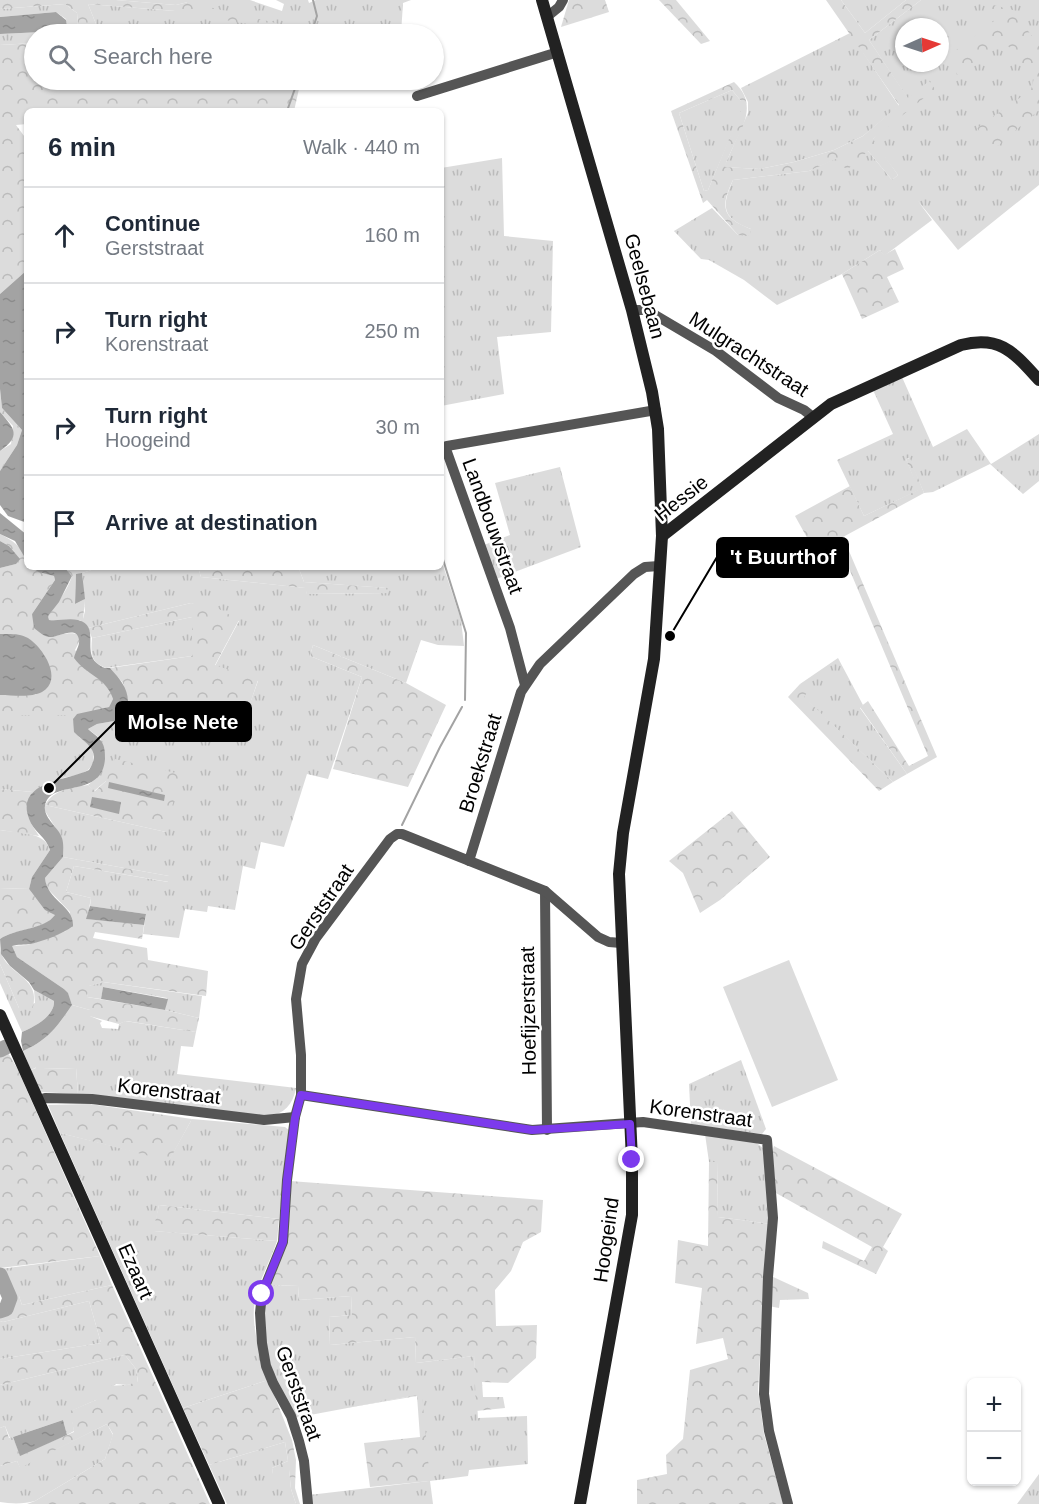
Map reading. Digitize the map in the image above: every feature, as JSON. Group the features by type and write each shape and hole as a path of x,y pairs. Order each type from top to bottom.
{"street":[{"name":"Geelsebaan","path":"542,0 632,310 656,410 662,536"},
{"path":"548,16 559,7 563,0"},
{"path":"444,88 558,52"},
{"path":"417,96 436,90"},
{"name":"Mulgrachtstraat","path":"632,310 650,312 716,351 778,398 804,410 814,418"},
{"name":"Hessie","path":"621,943 618,887 620,858 654,659 662,536 831,404 937,355 971,342 989,342 1006,348 1039,380"},
{"name":"Landbouwstraat","path":"525,685 510,628 447,452 447,446 656,410"},
{"name":"Broekstraat","path":"469,861 525,685 540,664 634,574 645,567 659,566"},
{"name":"Gerststraat","path":"308,1504 304,1461 299,1441 291,1416 266,1366 260,1313 262,1294 283,1242 287,1180 295,1118 301,1095 302,1055 296,999 302,964 316,938 390,838 397,834 410,835 469,861"},
{"path":"469,861 545,891 598,937 609,942 621,943"},
{"name":"Hoefijzerstraat","path":"545,891 547,1130"},
{"name":"Hoogeind","path":"580,1504 632,1215 632,1160 621,943"},
{"name":"Ezaart","path":"0,1015 219,1504"},
{"name":"Korenstraat","path":"301,1095 516,1129 547,1130 643,1122 767,1140 774,1218 768,1276 764,1394 769,1427 788,1504"},
{"name":"Korenstraat","path":"38,1100 45,1098 92,1100 264,1120 295,1118"}],"green space":[{"path":"0,0 116,0 176,5 188,2 280,24 248,24 175,11 88,4 96,24 78,24 77,13 65,4 0,9"},
{"path":"116,0 250,0 282,11 284,4 276,0 308,0 309,3 316,0 411,0 403,3 402,24 96,24 88,4 175,11 188,2 176,5"},
{"path":"569,0 605,0 609,12 561,27"},
{"path":"659,0 676,0 710,41 701,44"},
{"path":"826,0 841,0 865,33 906,0 921,0 869,40 908,98 929,81 935,89 873,139 898,175 892,180 868,151 847,170 836,159 809,171 733,180 726,198 726,210 734,220 751,229 750,236 738,235 707,200 703,203 671,111 734,82 743,92 746,113 744,124 725,167 759,169 794,162 834,150 863,136 899,105","holes":["732,90 741,101 741,110 708,190 704,191 679,113"]},
{"path":"841,0 906,0 865,33"},
{"path":"921,0 1039,0 1039,185 958,250 918,201 932,220 884,256 880,250 842,274 777,305 744,280 709,260 701,259 674,231 712,208 738,235 751,229 729,216 726,204 733,180 809,171 836,158 868,151 892,180 898,175 872,140 929,82 908,99 869,40 895,20 895,72 949,72 949,18 898,18"},
{"path":"65,4 77,13 78,24 67,24 66,19 56,12 0,17 0,9"},
{"path":"993,5 1013,10 1039,46 1039,110 994,149 977,128 1031,90 1034,78 1004,41 957,75 951,54 994,21 985,8"},
{"path":"24,33 24,44 0,45 0,34"},
{"path":"850,33 899,106 863,136 834,150 794,162 759,169 724,167 748,113 748,102 741,88"},
{"path":"24,44 24,90 299,90 295,108 24,108 24,124 16,125 24,136 24,273 0,294 0,45"},
{"path":"732,90 741,101 742,110 708,190 704,191 679,113"},
{"path":"502,158 504,236 553,241 551,332 497,337 504,394 444,405 444,168"},
{"path":"895,249 904,269 887,277 899,302 862,319 842,274 880,250 884,255"},
{"path":"902,377 933,447 967,429 991,464 1039,434 1039,481 1023,494 990,464 933,492 924,493 909,458 906,459 919,490 864,516 837,460 893,434 873,390"},
{"path":"0,389 2,408 22,430 17,445 0,471 0,451 11,444 13,426 0,412"},
{"path":"910,458 924,493 843,537 937,757 907,774 860,707 868,701 909,766 928,756 837,540 815,552 795,516 850,486 864,516 918,490 906,459"},
{"path":"560,467 581,547 496,579 484,545 510,535 495,483"},
{"path":"0,534 19,547 24,554 24,570 36,570 54,576 55,580 32,614 51,637 73,633 79,637 75,650 111,691 113,699 109,707 72,715 0,715 0,695 36,695 45,656 36,644 26,638 0,634 0,568 16,564 9,546 0,541"},
{"path":"444,568 461,620 464,646 438,645 421,640 406,683 313,645 310,656 362,677 328,779 307,774 284,847 261,842 255,869 243,866 235,910 208,906 207,912 185,909 179,938 143,934 146,914 90,906 91,898 66,892 74,866 168,882 169,876 63,857 62,838 45,811 45,805 166,832 106,781 94,791 88,785 97,778 101,739 88,729 97,724 120,720 238,737 258,681 215,666 239,621 191,603 88,628 80,620 83,619 85,611 82,573 92,570 199,570 201,577 306,588 307,594 387,593 387,588 304,582 299,570 444,570"},
{"path":"67,570 92,570 76,575 75,604 85,599 83,620 49,620 48,616 65,592 72,576"},
{"path":"199,570 299,570 304,582 388,588 387,593 307,594 305,588 201,577"},
{"path":"191,603 219,609 239,620 215,665 258,680 239,737 120,720 127,710 123,683 110,668 192,656 192,617 92,638 88,628"},
{"path":"192,617 192,656 106,668 94,660 92,638"},
{"path":"313,645 406,683 446,705 408,787 333,769 362,677 310,656"},
{"path":"838,658 863,705 860,708 907,774 893,782 803,697 800,684"},
{"path":"800,684 808,691 804,697 893,782 879,791 788,697"},
{"path":"77,714 73,720 79,737 91,746 93,753 93,764 88,770 63,778 33,792 0,789 0,715"},
{"path":"115,759 180,774 166,832 45,805 58,792 69,788 88,785 95,791 106,781"},
{"path":"0,789 33,792 27,810 39,836 0,830"},
{"path":"732,811 770,857 720,900 700,913 683,873 669,861"},
{"path":"0,830 36,836 47,844 50,850 32,877 29,889 0,888"},
{"path":"63,857 169,876 169,882 74,866 66,892 91,898 87,919 144,925 142,939 95,932 93,938 147,948 148,960 208,971 206,996 103,982 89,986 87,997 199,1018 196,1032 126,1021 119,1024 89,1016 90,1010 72,1005 64,989 17,957 11,946 28,945 66,931 70,912 46,887 45,878"},
{"path":"0,888 29,889 36,898 56,914 44,924 0,939"},
{"path":"0,948 8,965 33,990 32,1011 19,1008 0,964"},
{"path":"789,960 838,1080 772,1107 723,987"},
{"path":"0,964 19,1008 35,1003 34,990 54,1001 47,1016 38,1024 22,1032 0,983"},
{"path":"103,982 202,996 199,1018 165,1010 167,998 103,987 101,999 87,997 88,986"},
{"path":"72,1005 90,1010 90,1016 102,1021 100,1023 102,1028 118,1029 119,1024 125,1021 196,1032 193,1047 181,1046 177,1074 296,1088 293,1099 283,1111 267,1117 78,1094 76,1068 43,1069 43,1064 31,1070 23,1051 51,1032"},
{"path":"7,1051 17,1068 100,1256 0,1268 0,1054"},
{"path":"741,1060 766,1129 762,1134 691,1125 689,1084"},
{"path":"43,1063 44,1069 76,1068 78,1094 40,1092 31,1070 36,1068 36,1064"},
{"path":"90,1104 192,1119 169,1161 60,1133 48,1105"},
{"path":"192,1119 285,1127 290,1131 279,1219 159,1205 154,1231 277,1241 258,1288 254,1306 256,1338 268,1380 183,1408 60,1133 169,1160"},
{"path":"705,1134 753,1140 763,1148 771,1224 718,1217 717,1162 709,1162"},
{"path":"774,1146 902,1214 883,1247 888,1251 876,1274 822,1248 823,1241 864,1261 872,1247 776,1193 772,1152"},
{"path":"709,1162 717,1162 718,1217 771,1224 771,1276 808,1293 809,1299 780,1300 779,1308 763,1305 758,1390 764,1434 783,1504 637,1504 637,1480 667,1474 666,1455 683,1439 690,1370 728,1359 723,1338 696,1344 702,1288 675,1283 678,1240 708,1246"},
{"path":"290,1181 543,1200 541,1232 523,1242 511,1271 495,1290 496,1326 537,1325 536,1358 508,1383 482,1382 483,1397 503,1397 505,1408 476,1411 474,1356 416,1363 415,1337 330,1345 329,1317 352,1315 351,1296 299,1300 298,1286 271,1285"},
{"path":"159,1205 279,1219 277,1241 153,1231"},
{"path":"100,1256 112,1285 22,1305 19,1296 13,1296 7,1276 0,1269"},
{"path":"112,1285 210,1504 27,1504 105,1459 113,1434 107,1424 20,1468 17,1461 0,1466 0,1428 5,1426 9,1438 13,1437 20,1455 74,1432 70,1411 96,1400 97,1394 105,1386 138,1382 136,1369 125,1355 0,1385 0,1359 101,1343 89,1301 3,1322 0,1321 0,1314 7,1313 14,1303 13,1296 19,1296 22,1305"},
{"path":"271,1285 298,1286 299,1300 351,1296 352,1315 329,1317 330,1345 415,1337 416,1363 474,1356 478,1418 527,1416 528,1464 469,1470 468,1476 430,1481 433,1504 310,1504 309,1495 429,1481 417,1395 294,1418 270,1367 264,1316 267,1293"},
{"path":"89,1301 101,1343 0,1359 0,1321"},
{"path":"125,1355 136,1369 138,1383 116,1384 96,1400 71,1411 74,1431 67,1435 63,1420 10,1438 5,1426 0,1428 0,1385"},
{"path":"268,1380 292,1440 296,1460 295,1488 300,1504 296,1504 291,1489 289,1470 273,1475 272,1468 288,1461 285,1442 209,1465 183,1408"},
{"path":"422,1394 430,1481 370,1487 364,1443 420,1437 417,1396 340,1409"},
{"path":"107,1424 113,1435 105,1459 35,1501 0,1502 0,1466 17,1461 20,1467"},
{"path":"285,1442 288,1461 272,1468 273,1474 289,1469 291,1489 296,1504 227,1504 209,1465"},
{"path":"1039,1474 1039,1504 1017,1504"}],"water":[{"path":"56,12 66,20 67,24 24,24 24,33 0,34 0,17"},
{"path":"24,273 24,522 8,516 0,505 0,471 17,445 22,430 2,408 0,294"},
{"path":"0,412 14,432 11,441 0,451"},
{"path":"0,513 24,533 24,556 15,541 0,534"},
{"path":"0,541 9,546 20,559 16,564 0,568"},
{"path":"35,570 67,570 72,576 59,602 48,616 49,620 74,619 85,624 89,629 92,657 105,668 110,668 124,686 128,699 125,713 120,720 97,724 88,729 99,738 103,745 105,759 102,772 86,785 56,793 49,798 45,806 46,815 63,840 63,857 45,878 50,892 69,913 73,926 42,941 12,946 17,957 64,989 72,1005 51,1032 23,1051 22,1032 38,1024 47,1016 54,1001 34,990 1,954 0,939 44,924 55,915 45,910 29,889 32,877 50,850 29,819 27,806 29,797 46,784 89,770 93,763 93,752 74,732 73,719 77,714 109,707 113,699 106,686 74,658 79,644 75,633 48,637 34,628 32,614 55,580 54,576"},
{"path":"82,573 85,599 75,604 76,574"},
{"path":"0,634 25,636 40,649 51,672 48,687 42,692 27,696 0,695"},
{"path":"109,782 165,795 164,801 108,788"},
{"path":"92,797 121,802 119,814 90,807"},
{"path":"90,906 146,914 144,925 86,919"},
{"path":"103,987 168,999 165,1010 101,999"},
{"path":"63,1420 67,1435 20,1456 13,1437"}],"waterway":[{"path":"313,0 317,16 314,24"},
{"path":"288,108 294,90"},
{"path":"444,563 466,633 465,700"},
{"path":"402,825 462,707"},
{"path":"0,1050 6,1047"},
{"path":"0,1275 10,1298 6,1309 0,1311"}],"place":[{"name":"'t Buurthof","path":"670,636"},
{"name":"Molse Nete","path":"49,788"}],"route":[{"path":"262,1294 283,1242 287,1180 295,1118 301,1095 516,1129 547,1130 630,1124 632,1160"}]}
